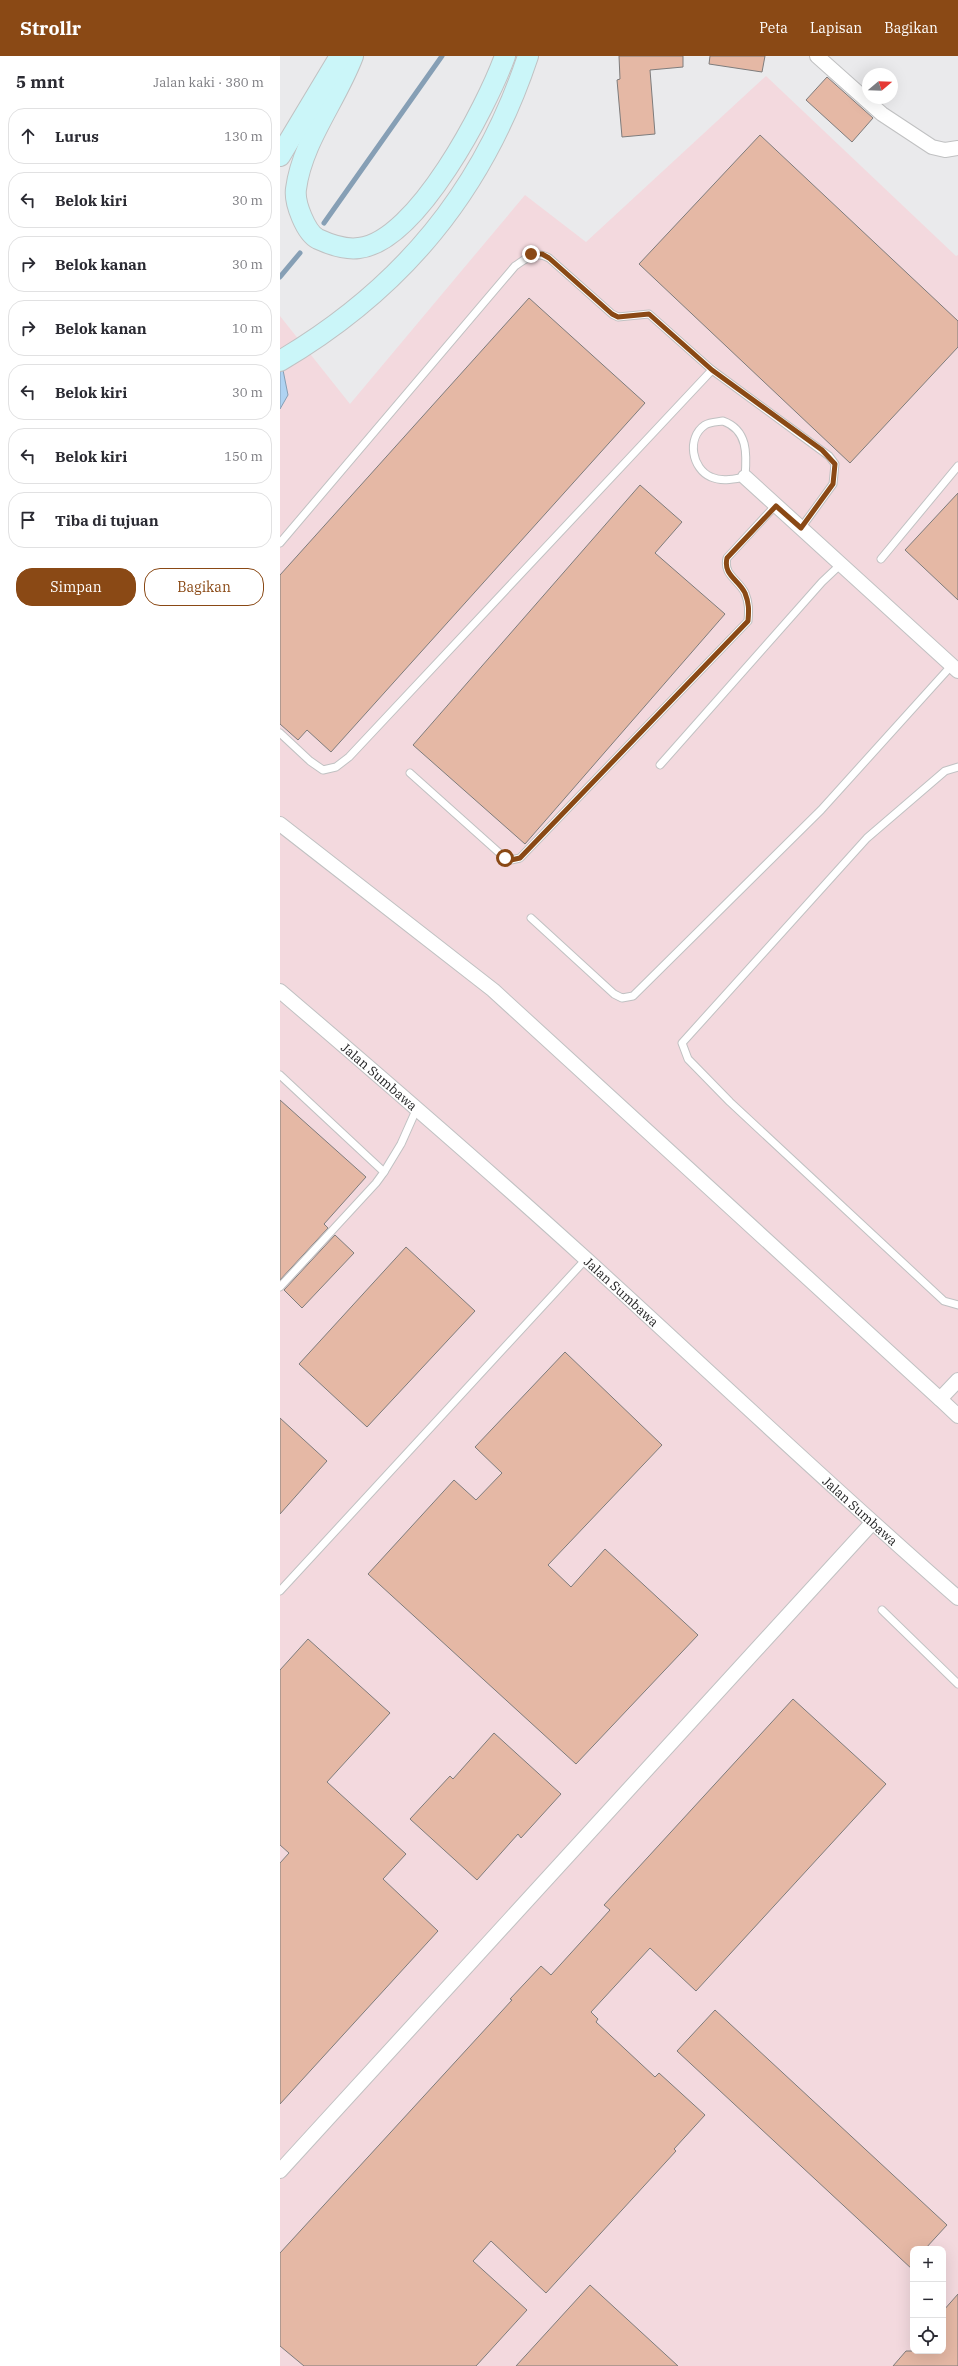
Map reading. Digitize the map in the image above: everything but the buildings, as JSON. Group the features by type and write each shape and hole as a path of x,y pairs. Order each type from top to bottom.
{"main road":[{"path":"280,156 340,56"},
{"path":"353,56 344,80 302,161 296,191 300,217 315,238 335,247 360,248 381,240 404,224 443,176 474,124 505,56"},
{"path":"280,361 312,342 367,299 414,256 465,191 495,138 528,56"}],"street":[{"path":"817,56 882,114 932,147 945,150 958,148"},
{"path":"745,477 955,668"},
{"path":"280,824 493,990 958,1416"},
{"name":"Jalan Sumbawa","path":"280,991 417,1108 586,1259 872,1522 958,1598"},
{"path":"940,1399 958,1380"},
{"path":"280,2171 872,1522"}],"lane":[{"path":"280,543 515,266 531,254 542,254 549,258 612,314 618,317 649,314 712,370 826,453 835,464 833,484 801,528"},
{"path":"280,733 310,761 323,770 336,767 348,757 712,370"},
{"path":"723,421 733,424 740,432 745,442 745,477 721,479 710,477 698,467 693,454 694,444 704,426 723,421"},
{"path":"881,559 958,466"},
{"path":"410,773 505,858 511,860 520,858 748,621 750,607 744,591 727,572 727,558 776,506"},
{"path":"660,765 822,582 841,564"},
{"path":"531,918 614,994 622,998 633,996 821,810 955,668"},
{"path":"958,767 944,771 867,838 682,1043 688,1059 730,1102 944,1301 958,1305"},
{"path":"280,1075 384,1172"},
{"path":"280,1287 376,1183 401,1144 417,1108"},
{"path":"280,1591 586,1259"},
{"path":"882,1610 958,1684"}],"shaded area":[{"path":"766,76 956,256 958,255 958,2366 280,2366 280,316 350,404 525,195 586,242"}],"water":[{"path":"280,367 283,370 288,395 280,409"}],"waterway":[{"path":"324,223 442,56"},
{"path":"280,277 300,253"}],"route":[{"path":"505,858 511,860 520,858 748,621 750,607 744,591 727,572 725,564 727,558 776,506 801,528 833,484 835,464 822,450 712,370 649,314 634,314 618,317 612,314 549,258 542,254 531,254"}]}
